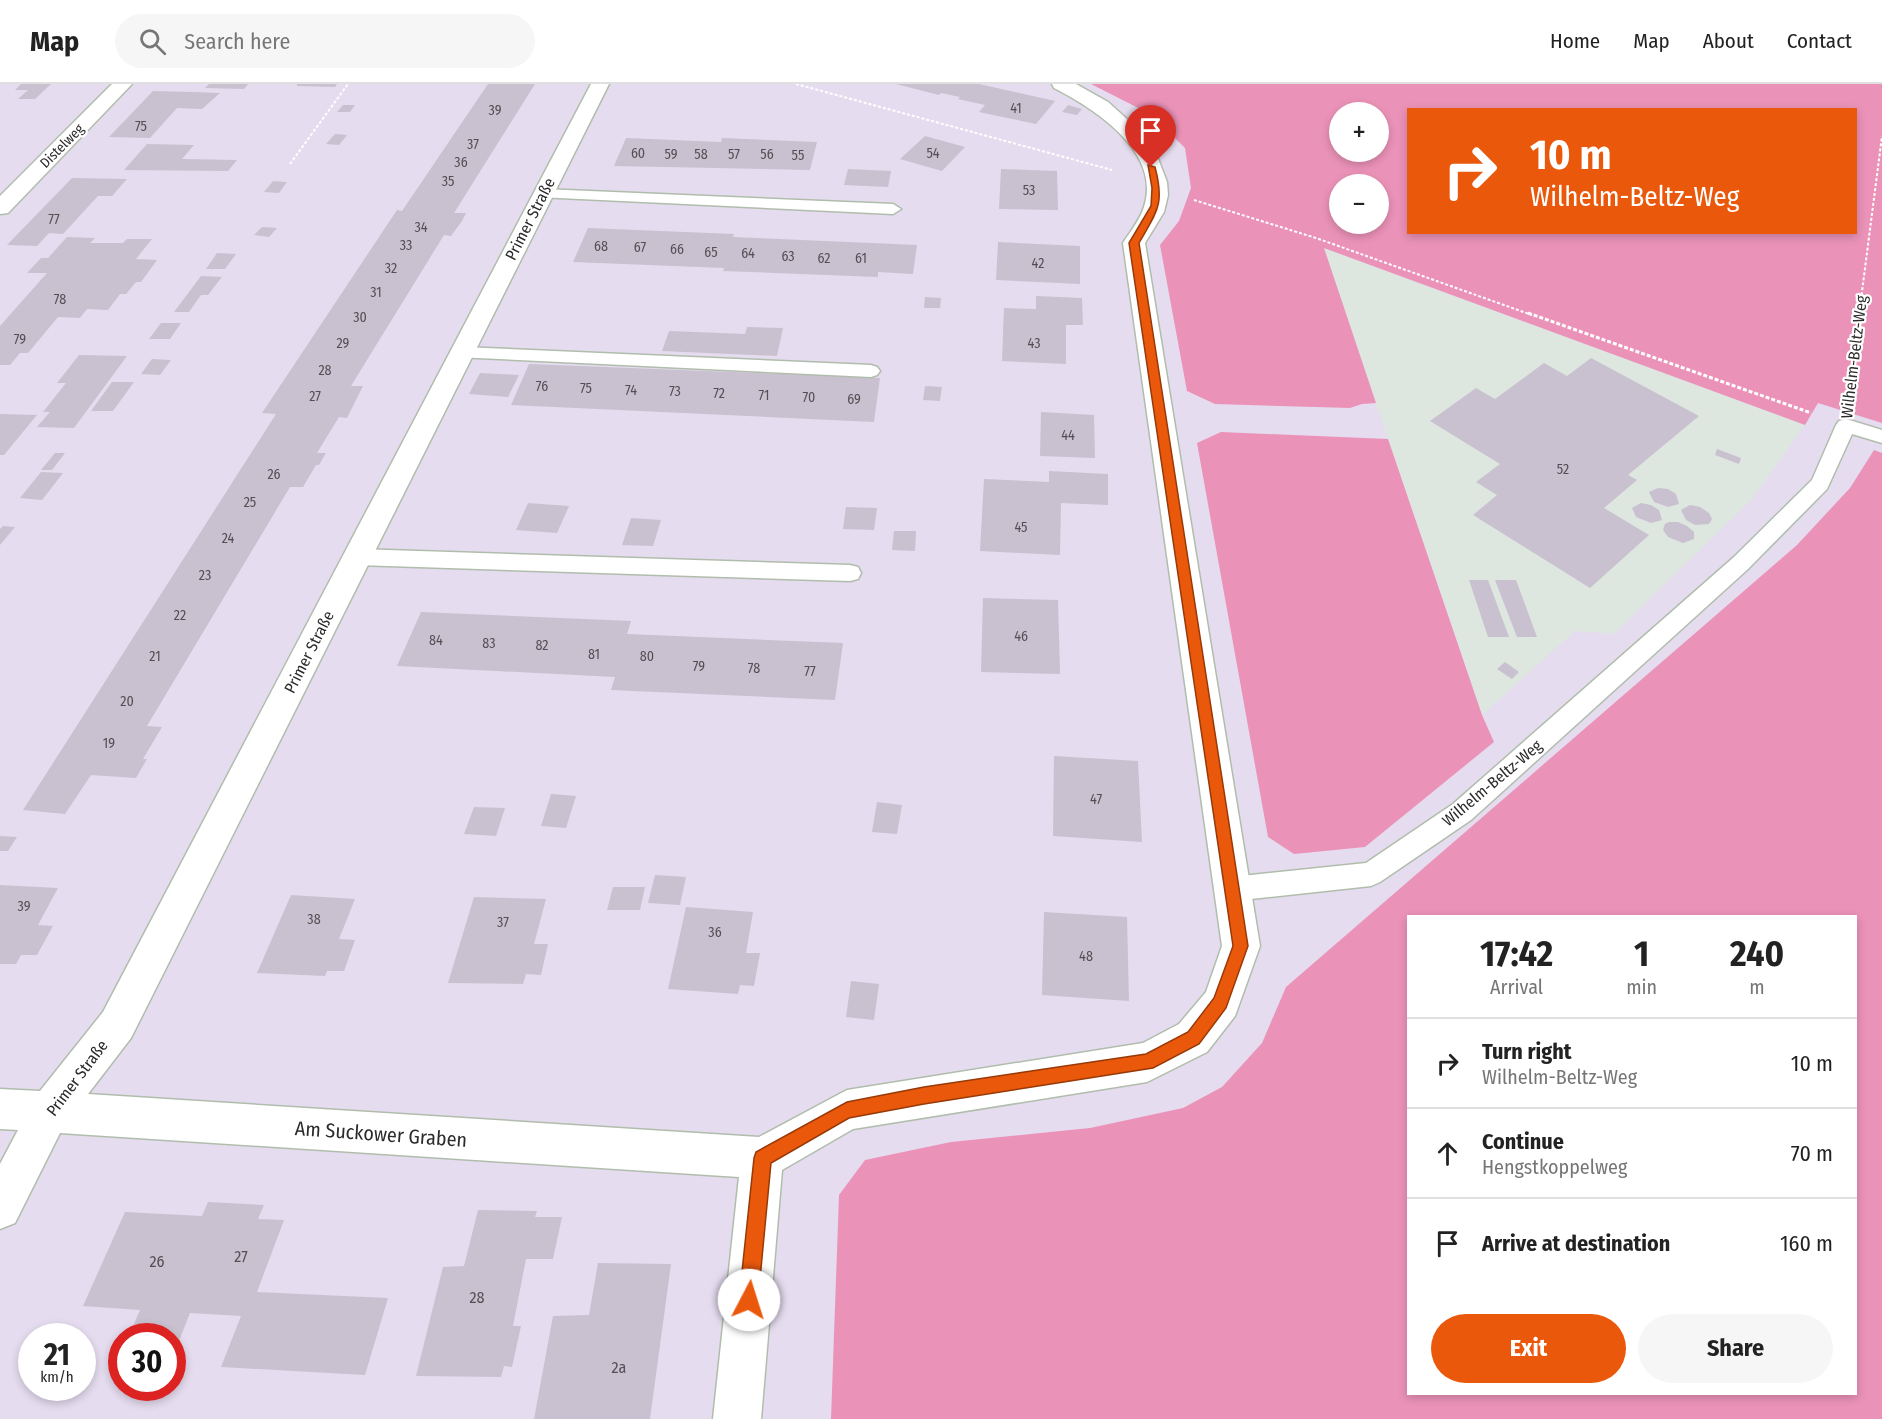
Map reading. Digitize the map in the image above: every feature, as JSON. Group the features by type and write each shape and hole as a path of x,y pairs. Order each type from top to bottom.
{"street":[{"name":"Distelweg","path":"0,208 123,84"},
{"name":"Primer Straße","path":"0,1208 49,1112 117,1025 600,84"},
{"path":"737,1419 762,1158 847,1110 1147,1062 1193,1038 1221,1003 1241,946 1134,243 1155,206 1156,188 1151,167 1134,137 1113,115 1061,84"},
{"name":"Am Suckower Graben","path":"0,1109 762,1158"}],"lane":[{"path":"543,194 893,209"},
{"path":"462,353 871,371"},
{"path":"1846,425 1882,437"},
{"name":"Wilhelm-Beltz-Weg","path":"1232,889 1371,873 1462,812 1741,563 1820,484 1846,425"},
{"path":"357,557 850,573"}],"path":[{"path":"290,164 348,84"},
{"path":"796,84 1134,176 1156,188 1316,238 1846,425"},
{"name":"Wilhelm-Beltz-Weg","path":"1846,425 1882,136"}],"shaded area":[{"path":"1091,84 1882,84 1882,423 1818,403 1805,425 1324,248 1376,403 1350,408 1215,404 1187,391 1160,245 1179,221 1191,188 1185,148 1152,115"},
{"path":"1323,248 1805,425 1752,499 1614,634 1575,631 1482,715"},
{"path":"1221,432 1388,439 1482,715 1494,742 1365,847 1294,854 1268,837 1197,443"},
{"path":"1874,450 1882,453 1882,1419 831,1419 839,1195 865,1160 951,1142 1090,1128 1183,1108 1222,1087 1262,1043 1286,987 1797,545 1850,488"}],"building":[{"path":"21,84 51,84 35,99 18,99 28,90 15,90"},
{"path":"209,84 248,84 244,89 205,88"},
{"path":"297,84 337,84 335,87 297,86"},
{"path":"488,84 535,84 454,213 466,213 462,221 451,236 444,235 351,386 363,386 347,418 339,417 317,453 326,453 319,465 316,465 303,487 290,487 147,726 162,727 143,759 147,759 136,778 91,775 65,814 23,810 276,414 262,413 397,210 402,211"},
{"path":"896,84 979,84 1055,101 1036,124 979,112 985,105 958,99 960,97 941,93 939,95"},
{"path":"153,91 220,93 202,109 177,108 150,138 109,137"},
{"path":"343,105 355,105 350,112 337,112"},
{"path":"1068,105 1082,109 1077,115 1062,112"},
{"path":"335,134 347,135 339,145 326,144"},
{"path":"925,136 965,147 942,171 900,159"},
{"path":"626,138 721,142 722,138 817,142 810,170 614,166"},
{"path":"147,144 194,145 182,159 237,160 228,171 124,170"},
{"path":"848,169 891,171 888,187 844,185"},
{"path":"1001,169 1057,171 1058,210 999,209"},
{"path":"72,178 127,179 112,196 98,196 63,234 49,233 37,246 7,245"},
{"path":"273,181 287,182 279,193 264,192"},
{"path":"262,227 277,228 269,237 254,235"},
{"path":"588,228 917,245 913,274 878,272 878,277 573,262"},
{"path":"67,237 95,238 90,243 123,243 127,239 152,239 136,259 157,260 141,282 136,282 126,294 120,294 108,310 87,309 80,318 58,317 28,353 20,353 10,365 0,365 0,326 47,273 27,273 41,258 48,258"},
{"path":"998,242 1080,246 1080,284 996,280"},
{"path":"217,253 236,254 225,269 206,269"},
{"path":"201,276 222,277 208,295 201,295 189,312 174,312"},
{"path":"1036,296 1082,298 1083,325 1066,325 1066,364 1002,361 1004,308 1036,309"},
{"path":"925,297 941,298 940,308 924,308"},
{"path":"161,323 181,323 170,339 149,339"},
{"path":"747,327 783,328 777,356 662,351 669,331 745,334"},
{"path":"79,355 127,356 74,428 37,427 50,412 43,412 66,383 57,383"},
{"path":"1591,358 1699,416 1628,475 1637,480 1604,508 1649,535 1590,588 1473,515 1497,495 1476,482 1500,464 1430,421 1476,388 1495,399 1544,363 1567,376"},
{"path":"152,359 171,360 160,375 141,374"},
{"path":"529,364 880,378 874,422 511,405"},
{"path":"480,373 519,375 508,397 469,394"},
{"path":"112,382 134,382 113,411 91,411"},
{"path":"925,386 942,387 940,401 923,400"},
{"path":"1041,412 1094,415 1095,458 1040,456"},
{"path":"0,414 37,415 4,455 0,455"},
{"path":"1717,449 1741,458 1739,464 1715,455"},
{"path":"55,453 65,453 52,470 41,470"},
{"path":"1049,471 1108,474 1108,505 1061,503 1060,555 980,551 984,479 1049,482"},
{"path":"41,472 63,473 42,500 20,498"},
{"path":"1658,488 1668,489 1676,494 1679,504 1668,507 1654,502 1649,492"},
{"path":"528,503 569,506 557,533 516,530"},
{"path":"1641,503 1659,510 1662,520 1651,523 1636,517 1632,508"},
{"path":"1690,505 1700,507 1709,513 1712,519 1709,524 1695,525 1686,520 1681,510"},
{"path":"846,507 877,508 874,530 843,529"},
{"path":"631,518 661,520 653,546 622,545"},
{"path":"1678,522 1687,526 1694,532 1694,539 1683,543 1668,537 1663,530 1665,524"},
{"path":"3,526 15,527 0,545 0,529"},
{"path":"894,531 916,531 915,551 892,550"},
{"path":"1469,580 1488,580 1509,637 1488,637"},
{"path":"1495,580 1516,580 1537,637 1517,637"},
{"path":"983,598 1058,600 1060,674 981,672"},
{"path":"421,612 631,621 627,634 843,643 835,700 611,690 615,677 397,666"},
{"path":"1505,662 1519,672 1512,679 1497,669"},
{"path":"1054,756 1138,761 1142,842 1053,836"},
{"path":"551,794 576,796 566,828 541,826"},
{"path":"877,802 902,805 897,834 872,832"},
{"path":"474,807 505,808 496,836 464,834"},
{"path":"0,836 17,837 8,851 0,851"},
{"path":"655,875 686,877 680,905 648,903"},
{"path":"0,885 58,888 38,925 53,926 37,955 21,955 16,964 0,964"},
{"path":"613,887 645,887 640,910 607,910"},
{"path":"291,895 355,899 339,939 355,940 344,971 327,971 325,976 257,973"},
{"path":"474,897 546,899 534,944 548,944 541,975 526,974 523,984 448,983"},
{"path":"686,907 753,912 746,953 760,953 754,986 740,985 738,994 668,989"},
{"path":"1044,912 1127,917 1129,1001 1042,995"},
{"path":"851,981 879,984 874,1020 846,1017"},
{"path":"208,1202 264,1205 258,1219 284,1220 257,1292 388,1298 365,1375 221,1367 241,1316 190,1313 186,1323 134,1323 140,1310 83,1306 125,1212 202,1216"},
{"path":"478,1210 537,1211 535,1217 562,1217 553,1259 526,1259 513,1326 521,1326 512,1367 504,1366 501,1377 416,1376 443,1267 464,1266"},
{"path":"598,1263 671,1264 650,1419 534,1419 553,1316 589,1315"}],"route":[{"path":"749,1300 762,1158 847,1110 1147,1062 1193,1038 1221,1003 1241,946 1134,243 1148,222 1155,206 1156,188 1151,167"}]}
